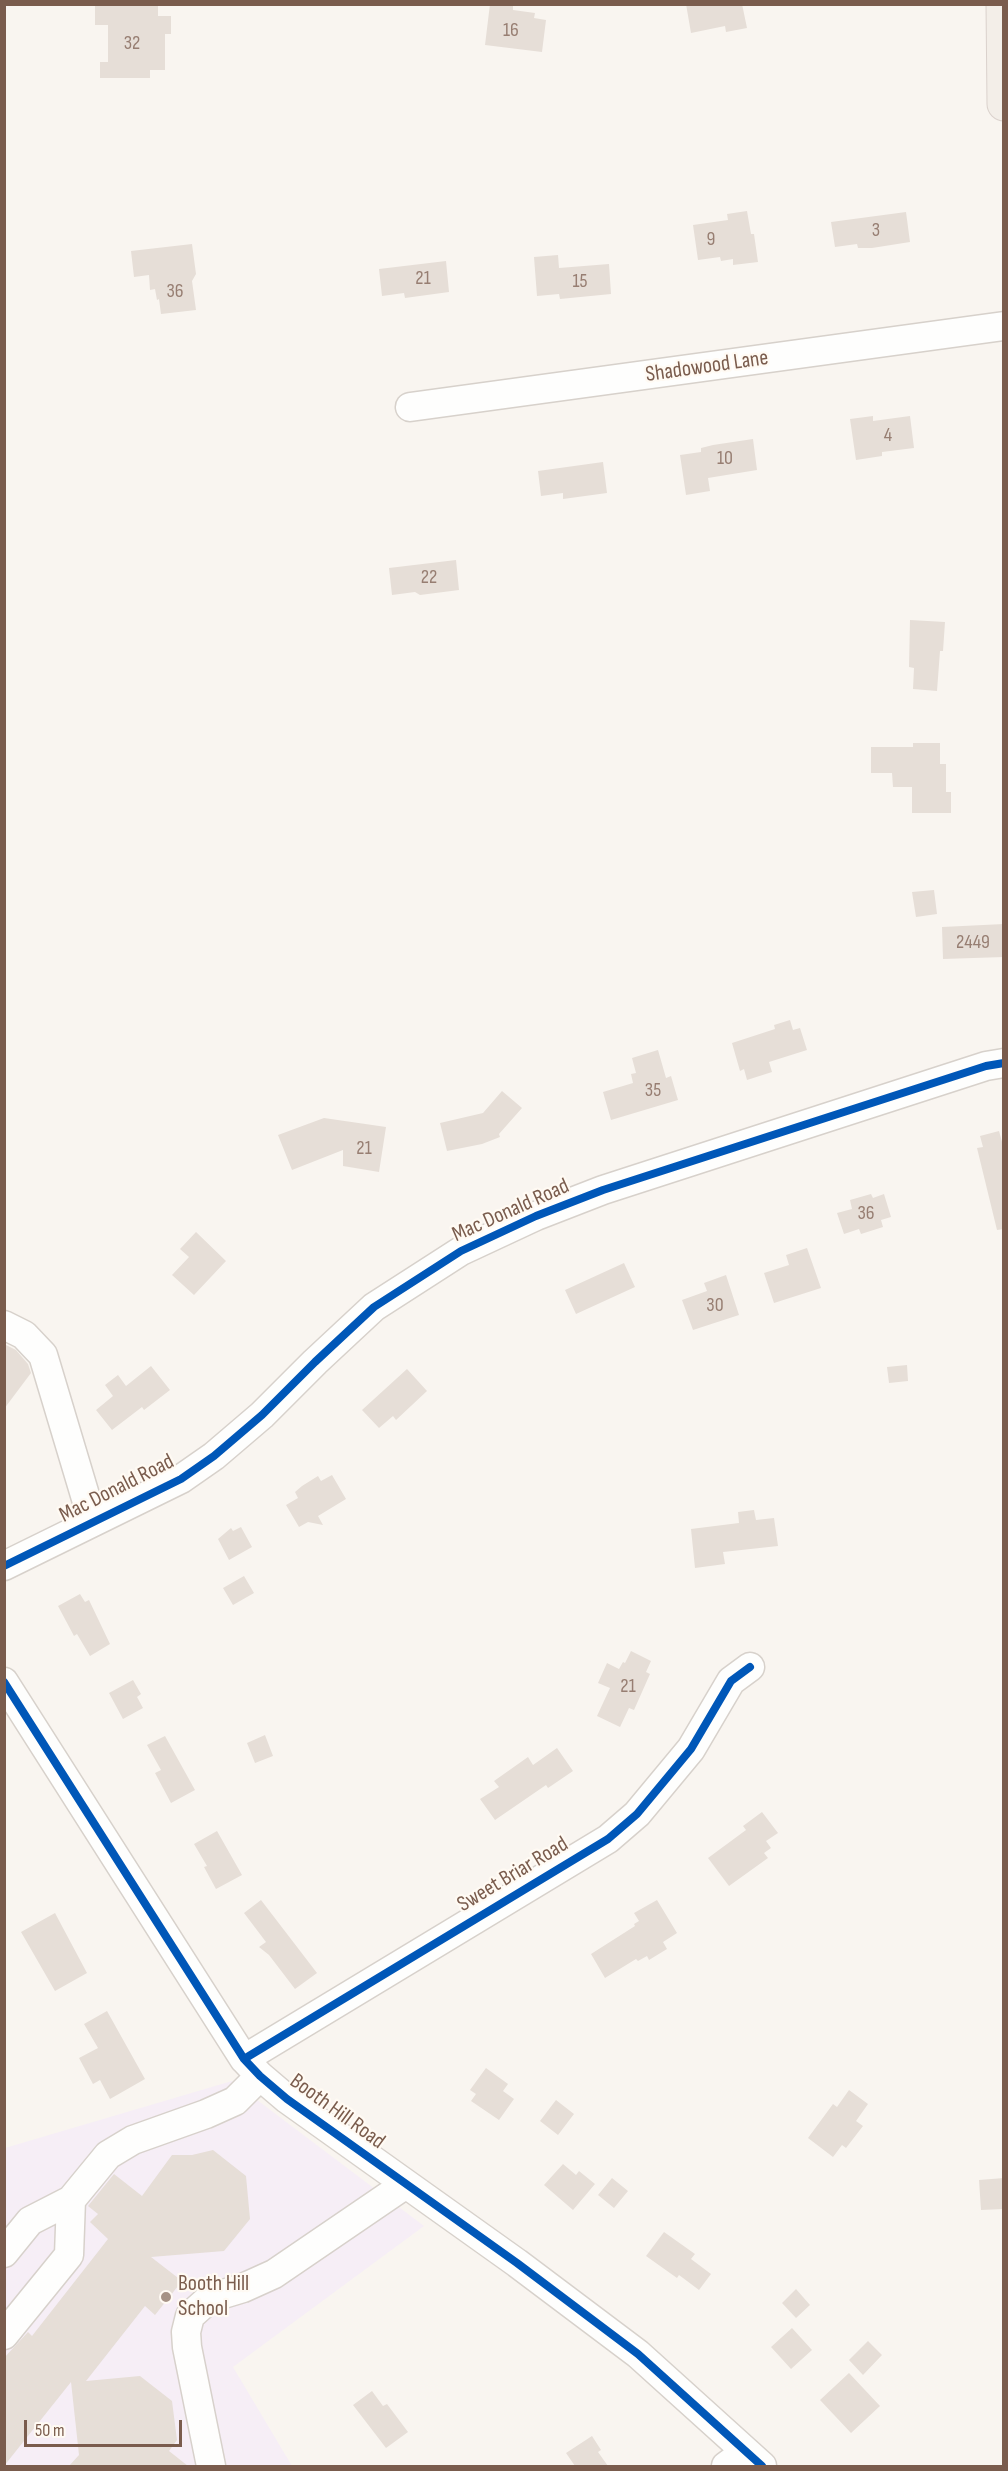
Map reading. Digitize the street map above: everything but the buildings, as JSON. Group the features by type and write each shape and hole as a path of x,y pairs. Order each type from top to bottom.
{"main road":[{"path":"1003,4 1004,104"}],"street":[{"name":"Shadowood Lane","path":"410,407 1004,326"},
{"name":"Mac Donald Road","path":"4,1566 181,1479 214,1456 262,1416 374,1307 461,1251 536,1216 603,1190 975,1069 1004,1063"},
{"path":"4,1324 24,1335 43,1355 93,1522"},
{"name":"Sweet Briar Road","path":"71,2200 108,2155 133,2140 235,2101 252,2068 608,1839 637,1814 691,1749 731,1681 750,1667"},
{"name":"Booth Hill Road","path":"4,1682 252,2068 287,2099 517,2263 638,2354 745,2462"},
{"path":"211,2466 187,2347 186,2332 190,2316 210,2298 243,2288 274,2274 406,2184"},
{"path":"4,2253 30,2221 71,2200 69,2255 4,2335"}],"shaded area":[{"name":"Booth Hill School","path":"232,2081 424,2226 233,2367 292,2466 5,2466 5,2148"}],"cycle path":[{"path":"4,1566 181,1479 214,1456 262,1415 374,1307 461,1251 536,1216 603,1190 986,1066 1004,1063"},
{"path":"244,2059 608,1839 637,1814 691,1749 731,1681 750,1667"},
{"path":"4,1682 244,2059 260,2076 287,2099 517,2263 638,2354 762,2466"}],"place":[{"name":"Booth Hill School","path":"166,2297"}]}
